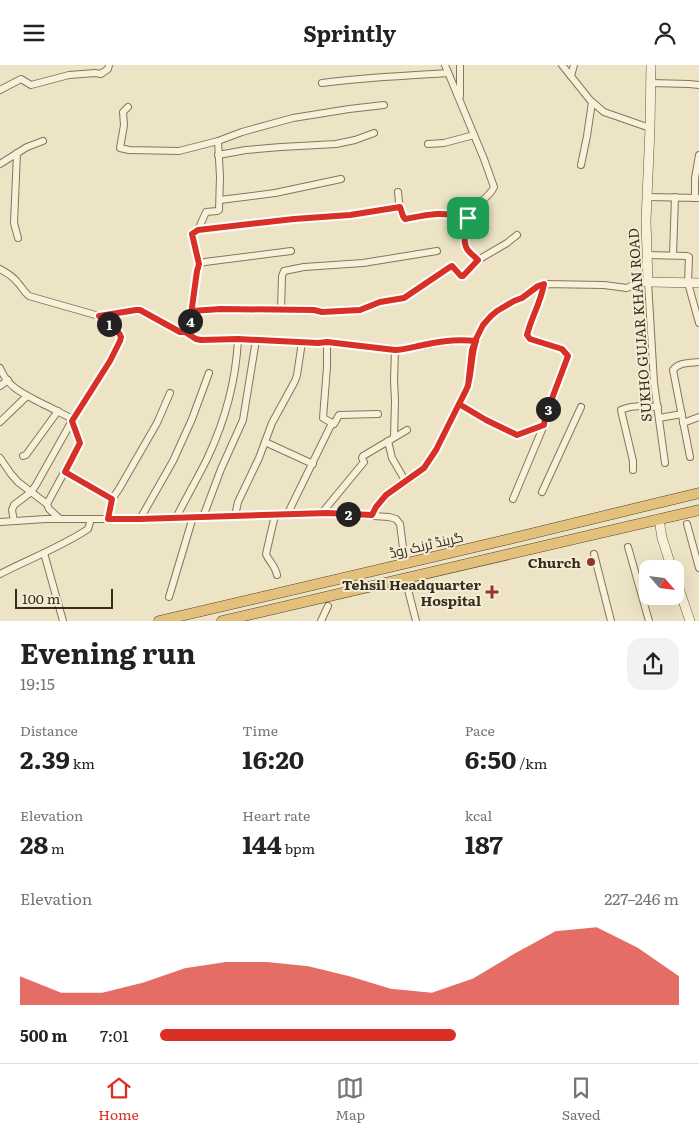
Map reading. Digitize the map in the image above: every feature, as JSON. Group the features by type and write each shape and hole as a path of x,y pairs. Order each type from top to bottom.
{"highway":[{"name":"گرینڈ ٹرنک روڈ","path":"159,621 699,493"},
{"name":"گرینڈ ٹرنک روڈ","path":"222,621 699,510"}],"main road":[{"name":"SUKHO GUJAR KHAN ROAD","path":"648,282 646,221 651,65"},
{"path":"648,282 699,283"},
{"path":"659,519 662,538 669,560"},
{"path":"684,603 690,621"}],"street":[{"path":"0,90 21,79 31,85 69,75 101,74 108,69 109,65"},
{"path":"445,65 484,159 494,189 475,206 465,227 466,246 470,253 478,260"},
{"path":"460,65 460,99"},
{"path":"562,65 592,102 604,112 650,128"},
{"path":"570,77 574,65"},
{"path":"322,83 361,78 448,73"},
{"path":"651,83 699,85"},
{"path":"580,165 592,102"},
{"path":"128,107 123,112 124,125 120,148 129,150 179,151 293,118 384,105"},
{"path":"218,155 246,150 336,144 356,140 374,133"},
{"path":"428,144 444,143 474,135"},
{"path":"0,164 27,147 43,141"},
{"path":"198,230 206,212 220,210 218,141"},
{"path":"17,153 14,223 18,237"},
{"path":"647,197 697,198 699,155"},
{"path":"220,201 275,193 341,179"},
{"path":"398,192 400,207 405,219 435,213 452,214 468,218"},
{"path":"674,255 675,197"},
{"path":"185,332 189,329 199,264 192,234 198,230 294,219 345,216 400,207"},
{"path":"192,311 220,309 314,310 322,312 360,310 375,303 404,298 452,266 463,276 478,260 518,235"},
{"path":"199,264 291,251"},
{"path":"281,310 282,276 284,271 304,267 363,263 437,251"},
{"path":"647,255 689,257 688,283 699,323"},
{"path":"0,269 12,277 29,296 99,316 119,333 121,337 110,361 72,420 36,485 31,492 14,505 12,510 14,521"},
{"path":"372,515 386,495 424,468 436,450 468,386 472,350 483,325 491,316 544,284 604,285 627,289 635,284 648,282"},
{"name":"SUKHO GUJAR KHAN ROAD","path":"648,282 654,383 665,463"},
{"path":"513,499 544,425 545,417 568,356 562,349 530,339 527,335 530,322 543,292 544,284"},
{"path":"99,316 140,310 180,332 185,332 201,340 238,339 327,342 395,350 449,341 476,341"},
{"path":"176,518 219,432 234,382 238,339"},
{"path":"203,517 221,469 243,420 256,340"},
{"path":"235,516 238,502 266,442 272,423 295,381 302,342"},
{"path":"327,342 323,419 332,423"},
{"path":"395,350 395,401 391,439 392,458 406,482"},
{"path":"690,457 673,370 676,365 699,362"},
{"path":"0,368 19,392 72,420 80,443 47,504"},
{"path":"140,519 173,461 192,419 209,373"},
{"path":"0,386 8,380"},
{"path":"108,519 112,499 157,423 170,393"},
{"path":"0,422 27,396"},
{"path":"459,404 517,435 544,425"},
{"path":"633,470 633,461 621,410 642,406 658,407"},
{"path":"542,492 580,407"},
{"path":"23,456 26,455 58,411"},
{"path":"288,515 332,423 334,424 339,415 378,414"},
{"path":"659,418 682,414"},
{"path":"683,423 699,417"},
{"path":"321,514 364,462 363,456 407,429"},
{"path":"266,442 313,464"},
{"path":"0,457 15,478 47,504 49,509 60,519"},
{"path":"65,472 112,499"},
{"path":"0,522 60,519 140,519 321,514 372,515 396,519 400,524 405,563"},
{"path":"275,515 266,554 276,568 278,575"},
{"path":"169,597 193,517"},
{"path":"0,574 88,529 91,519"},
{"path":"687,524 699,568"},
{"path":"628,547 649,621"},
{"path":"44,553 63,621"},
{"path":"594,554 611,621"},
{"path":"405,578 416,621"},
{"path":"321,621 328,606"}],"place":[{"name":"Church","path":"591,562"},
{"name":"Tehsil Headquarter Hospital","path":"492,592"}],"route":[{"path":"468,218 452,214 435,213 405,219 400,207 350,215 273,221 198,230 192,234 199,264 189,329 185,332 201,340 238,339 327,342 395,350 411,349 449,341 465,340 476,341 472,350 471,365 468,386 459,404 468,410 486,420 517,435 544,425 545,417 568,356 562,349 530,339 527,335 530,322 543,292 544,284 497,311 483,325 477,337 472,350 468,386 454,415 436,450 424,468 386,495 372,515 327,513 108,519 112,499 65,472 80,443 72,421 110,361 121,337 119,333 99,316 140,310 180,332 185,332 189,329 192,311 220,309 314,310 322,312 360,310 375,303 404,298 452,266 463,276 478,260 470,253 466,246 465,227 468,218"}]}
